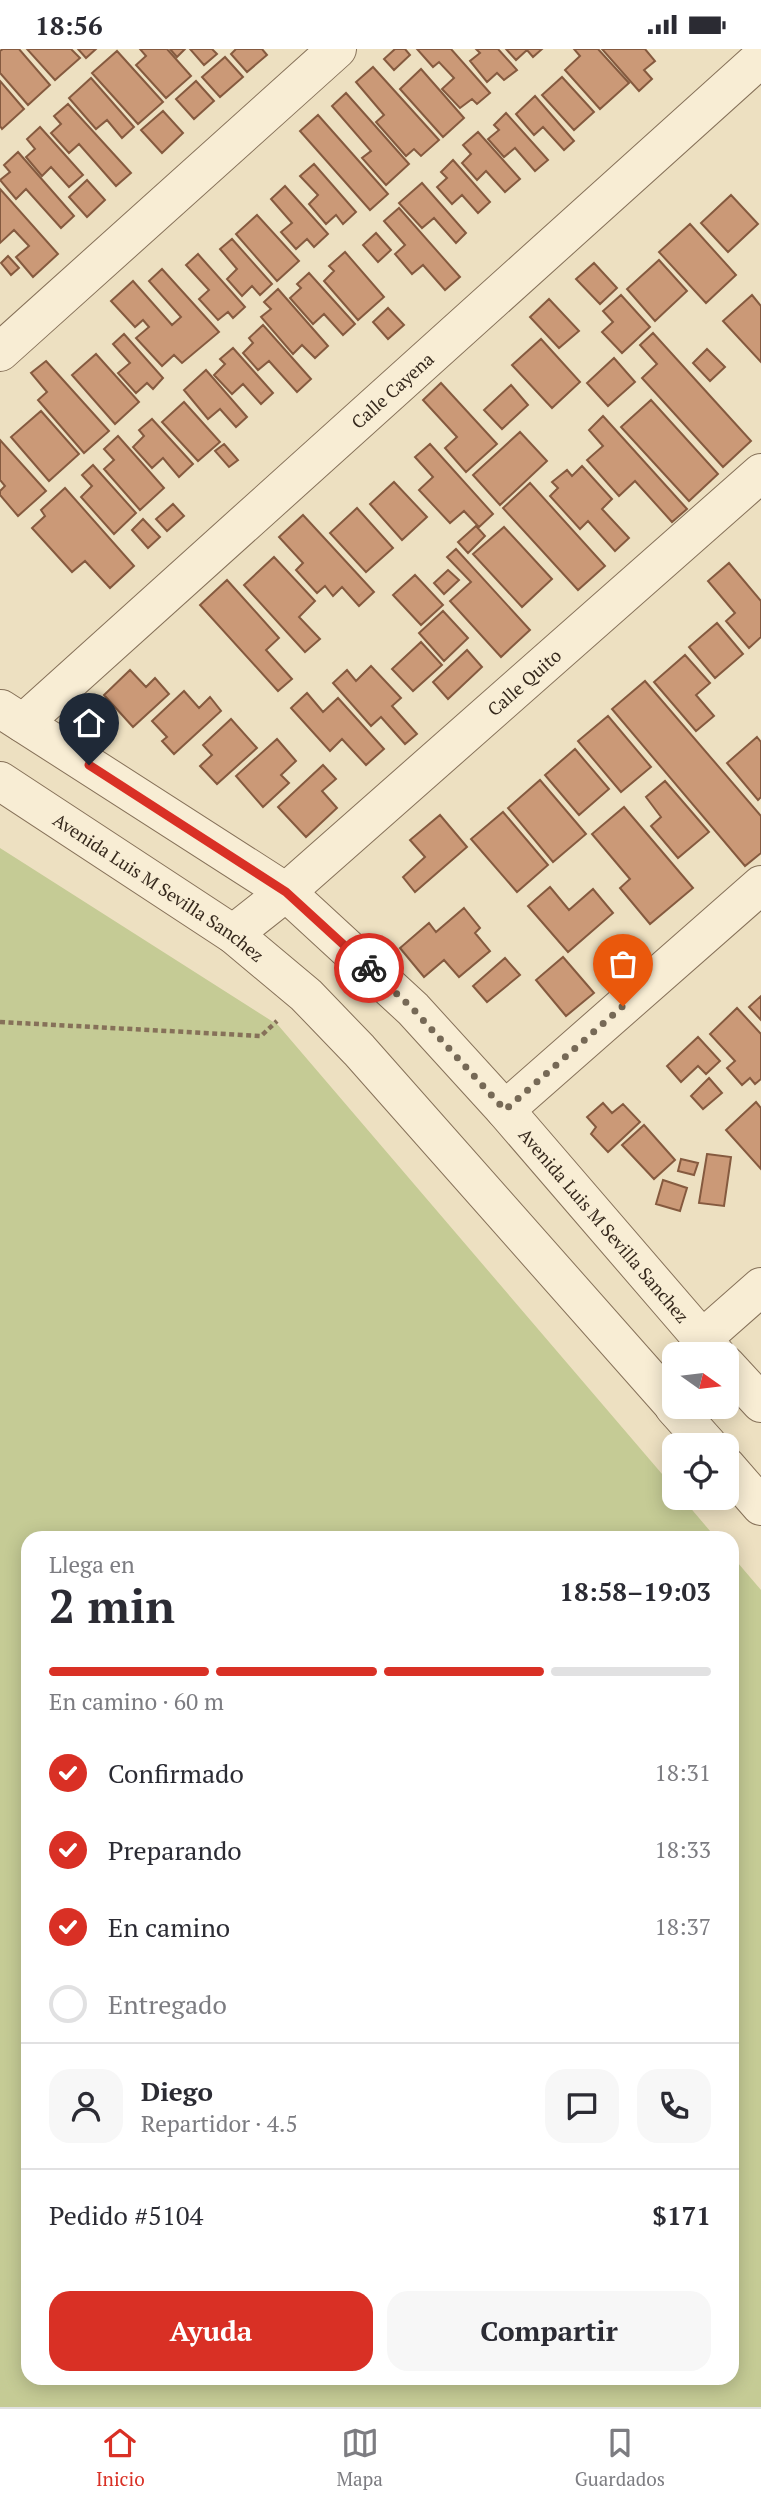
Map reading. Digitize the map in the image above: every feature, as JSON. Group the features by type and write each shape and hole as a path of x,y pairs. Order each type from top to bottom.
{"street":[{"path":"0,352 337,49"},
{"name":"Calle Cayena","path":"11,715 761,58"},
{"name":"Calle Quito","path":"233,934 286,892 761,473"},
{"name":"Avenida Luis M Sevilla Sanchez","path":"11,715 286,892 413,1009 505,1110 705,1342"},
{"name":"Avenida Luis M Sevilla Sanchez","path":"0,781 233,934 306,995 359,1050 662,1393"},
{"path":"505,1110 761,885"},
{"path":"723,1342 761,1287"},
{"name":"Avenida Luis M Sevilla Sanchez","path":"739,1379 761,1403"},
{"name":"Avenida Luis M Sevilla Sanchez","path":"685,1419 697,1433"},
{"path":"739,1481 761,1506"}],"path":[{"path":"0,1022 261,1036 306,995"}],"green space":[{"path":"0,848 278,1025 662,1474 662,1510 692,1510 710,1531 21,1531 21,2385 739,2385 739,1564 761,1590 761,2407 0,2407"}],"building":[{"path":"19,49 50,85 28,105 0,73 0,51"},
{"path":"27,49 71,49 80,58 55,80"},
{"path":"78,49 96,49 86,58"},
{"path":"140,49 167,49 191,76 166,98 136,65 146,56"},
{"path":"170,49 185,49 177,57"},
{"path":"190,49 212,49 217,54 204,65"},
{"path":"236,49 262,49 267,55 247,72 231,54"},
{"path":"395,49 405,49 410,55 394,70 384,59"},
{"path":"417,49 451,49 490,93 477,104 472,99 460,108 442,89 454,78 439,62 433,67"},
{"path":"476,49 498,49 517,70 504,80 497,73 487,82 470,61 480,53"},
{"path":"506,49 542,49 533,57 527,50 516,60"},
{"path":"574,49 598,49 629,83 600,109 565,70 580,56"},
{"path":"602,49 645,49 655,61 644,70 652,79 639,91"},
{"path":"117,51 163,102 138,124 92,73"},
{"path":"225,57 243,77 220,97 202,77"},
{"path":"373,67 439,140 421,156 414,149 406,156 376,122 384,115 356,82"},
{"path":"421,69 464,118 443,137 400,89"},
{"path":"562,77 594,112 574,130 542,95"},
{"path":"91,78 134,127 122,138 107,120 96,129 69,98"},
{"path":"0,81 24,109 2,129 0,126"},
{"path":"196,81 214,101 194,119 176,99"},
{"path":"346,93 409,164 386,185 362,158 371,151 332,106"},
{"path":"535,96 574,141 564,150 543,127 534,135 516,114"},
{"path":"68,104 131,173 116,186 79,144 69,153 51,133 61,124 54,116"},
{"path":"163,111 183,133 162,153 141,130"},
{"path":"506,113 548,160 535,171 515,148 504,157 488,139 499,130 494,125"},
{"path":"318,115 388,194 370,210 300,131"},
{"path":"40,127 83,175 69,187 51,167 42,176 26,157 35,149 27,139"},
{"path":"478,132 520,179 505,192 486,171 477,180 462,163 471,154 463,145"},
{"path":"18,152 74,216 61,228 26,189 16,199 0,180 10,172 4,165"},
{"path":"453,160 490,202 478,213 462,195 452,204 437,187 447,178 441,172"},
{"path":"314,164 356,212 343,224 336,215 326,224 309,204 318,195 300,176"},
{"path":"87,180 105,200 87,217 69,197"},
{"path":"422,183 466,233 456,243 434,218 422,228 399,203"},
{"path":"285,186 328,234 314,247 307,239 296,249 281,232 292,223 271,199"},
{"path":"0,189 58,254 33,277 16,257 29,246 14,230 0,243"},
{"path":"731,195 758,224 728,252 701,223"},
{"path":"399,208 460,277 445,290 423,265 412,274 395,254 405,245 384,221"},
{"path":"257,215 299,261 277,281 236,234"},
{"path":"690,224 736,275 706,303 659,252"},
{"path":"376,233 391,250 378,262 363,245"},
{"path":"232,239 272,284 260,295 252,286 242,296 227,279 237,269 220,249"},
{"path":"345,252 384,297 358,320 324,281 334,271 329,266"},
{"path":"198,254 245,307 233,318 228,312 218,320 199,299 209,290 186,265"},
{"path":"8,256 19,268 11,275 1,263"},
{"path":"659,260 687,291 655,321 627,289"},
{"path":"594,263 617,288 600,304 576,279"},
{"path":"162,269 219,332 182,363 174,355 162,366 136,338 149,327 143,320 135,327 111,301 133,281 172,325 181,317 149,281"},
{"path":"309,273 355,324 343,335 324,314 313,324 290,298 301,288 297,284"},
{"path":"278,289 328,346 315,358 302,345 293,354 261,317 271,309 264,302"},
{"path":"621,295 650,327 622,353 602,332 613,322 603,311"},
{"path":"752,295 761,306 761,362 723,321"},
{"path":"549,299 579,331 559,348 530,317"},
{"path":"388,308 404,325 388,339 373,322"},
{"path":"263,325 311,379 297,392 269,361 258,370 243,353 253,343 249,338"},
{"path":"653,333 751,441 723,467 642,378 657,364 640,345"},
{"path":"124,334 163,378 153,389 147,383 136,393 118,373 130,363 113,344"},
{"path":"541,339 580,382 552,408 512,365"},
{"path":"233,348 273,393 261,404 243,384 232,394 214,375 225,364 220,359"},
{"path":"707,349 725,367 710,381 693,363"},
{"path":"96,354 139,402 115,424 72,375"},
{"path":"614,358 635,382 608,406 587,383"},
{"path":"46,361 109,431 84,453 38,400 47,392 31,373"},
{"path":"206,370 247,417 236,427 220,409 208,419 184,390"},
{"path":"441,383 497,444 466,472 445,448 457,437 423,400"},
{"path":"511,385 528,405 502,429 484,410"},
{"path":"651,400 718,474 689,501 621,427"},
{"path":"184,402 220,442 198,461 162,422"},
{"path":"41,411 79,454 49,481 11,437"},
{"path":"603,416 687,509 672,522 635,481 619,496 587,460 603,446 589,430"},
{"path":"152,419 193,464 179,477 163,458 152,468 133,447 144,436 139,430"},
{"path":"520,432 547,461 500,505 473,475"},
{"path":"118,436 164,488 140,510 104,469 114,460 104,449"},
{"path":"0,440 46,491 18,516 0,495 5,486 0,480"},
{"path":"224,444 238,460 229,467 215,451"},
{"path":"430,444 493,514 479,527 464,511 450,523 419,490 433,477 415,457"},
{"path":"93,465 136,513 114,534 81,497 92,486 82,475"},
{"path":"582,466 612,499 602,509 629,538 615,551 588,521 580,529 550,496 558,488 552,482 567,470 572,476"},
{"path":"394,482 427,517 402,540 370,504"},
{"path":"530,483 605,566 578,590 503,508"},
{"path":"65,488 134,566 110,588 85,561 72,572 32,528 45,516 41,510"},
{"path":"173,504 184,516 167,531 156,519"},
{"path":"357,508 393,548 366,572 330,533"},
{"path":"303,515 374,592 359,606 342,587 333,596 325,586 317,593 296,570 303,563 279,537"},
{"path":"143,519 160,537 148,548 132,530"},
{"path":"476,526 485,536 468,553 458,542"},
{"path":"504,527 552,579 522,607 473,554"},
{"path":"456,549 530,630 501,657 450,601 471,582 447,557"},
{"path":"274,557 315,601 299,617 320,639 305,652 244,585"},
{"path":"729,563 761,601 761,637 749,648 726,621 735,613 708,581"},
{"path":"448,570 459,580 444,594 434,583"},
{"path":"415,575 443,605 421,625 393,595"},
{"path":"227,580 279,638 266,650 292,679 278,691 200,605"},
{"path":"443,611 468,638 444,661 419,633"},
{"path":"717,623 743,654 715,678 689,647"},
{"path":"421,642 442,665 413,691 392,669"},
{"path":"467,650 482,667 448,699 433,682"},
{"path":"685,655 710,683 696,695 714,716 696,731 654,682"},
{"path":"371,666 401,698 392,706 417,734 405,744 381,717 371,726 333,683 347,670 356,681"},
{"path":"130,670 146,687 155,678 169,694 133,727 104,695"},
{"path":"645,681 761,816 761,853 745,866 612,709"},
{"path":"184,691 199,708 210,697 221,711 174,754 162,741 167,737 152,721"},
{"path":"307,693 323,712 338,698 384,749 366,765 342,739 330,751 291,708"},
{"path":"608,716 651,767 621,792 578,741"},
{"path":"231,719 257,748 217,784 200,766 212,755 203,745"},
{"path":"757,737 761,742 761,797 758,800 727,763"},
{"path":"277,739 296,761 281,775 289,783 263,807 236,776"},
{"path":"575,749 609,789 579,815 545,775"},
{"path":"323,765 336,779 322,791 337,808 306,837 278,807"},
{"path":"540,780 586,834 553,862 508,808"},
{"path":"665,781 709,832 678,858 651,826 661,817 646,797"},
{"path":"624,807 693,888 650,924 620,888 630,879 592,834"},
{"path":"503,812 548,865 517,892 471,839"},
{"path":"440,815 467,847 415,892 403,877 425,857 410,840"},
{"path":"550,887 569,910 593,889 613,913 568,952 528,906"},
{"path":"464,908 480,928 475,933 490,951 459,977 444,960 424,977 400,948 429,923 436,932"},
{"path":"563,957 594,993 566,1016 536,980"},
{"path":"505,958 520,975 487,1002 473,986"},
{"path":"761,996 761,1020 749,1007"},
{"path":"737,1008 761,1034 761,1079 755,1084 750,1078 742,1085 727,1068 735,1061 710,1034"},
{"path":"698,1037 720,1061 706,1074 698,1066 681,1082 667,1066"},
{"path":"709,1078 722,1093 703,1109 691,1096"},
{"path":"756,1102 761,1108 761,1169 726,1130"},
{"path":"603,1103 612,1113 623,1104 640,1122 608,1152 591,1134 596,1127 587,1117"},
{"path":"644,1125 675,1160 654,1179 622,1145"},
{"path":"707,1154 731,1157 724,1206 699,1203"},
{"path":"681,1159 698,1163 694,1175 678,1171"},
{"path":"663,1180 687,1188 680,1211 656,1204"}],"way so far":[{"path":"369,968 413,1009 505,1110 623,1006"}],"route":[{"path":"89,765 286,892 369,968"}]}
